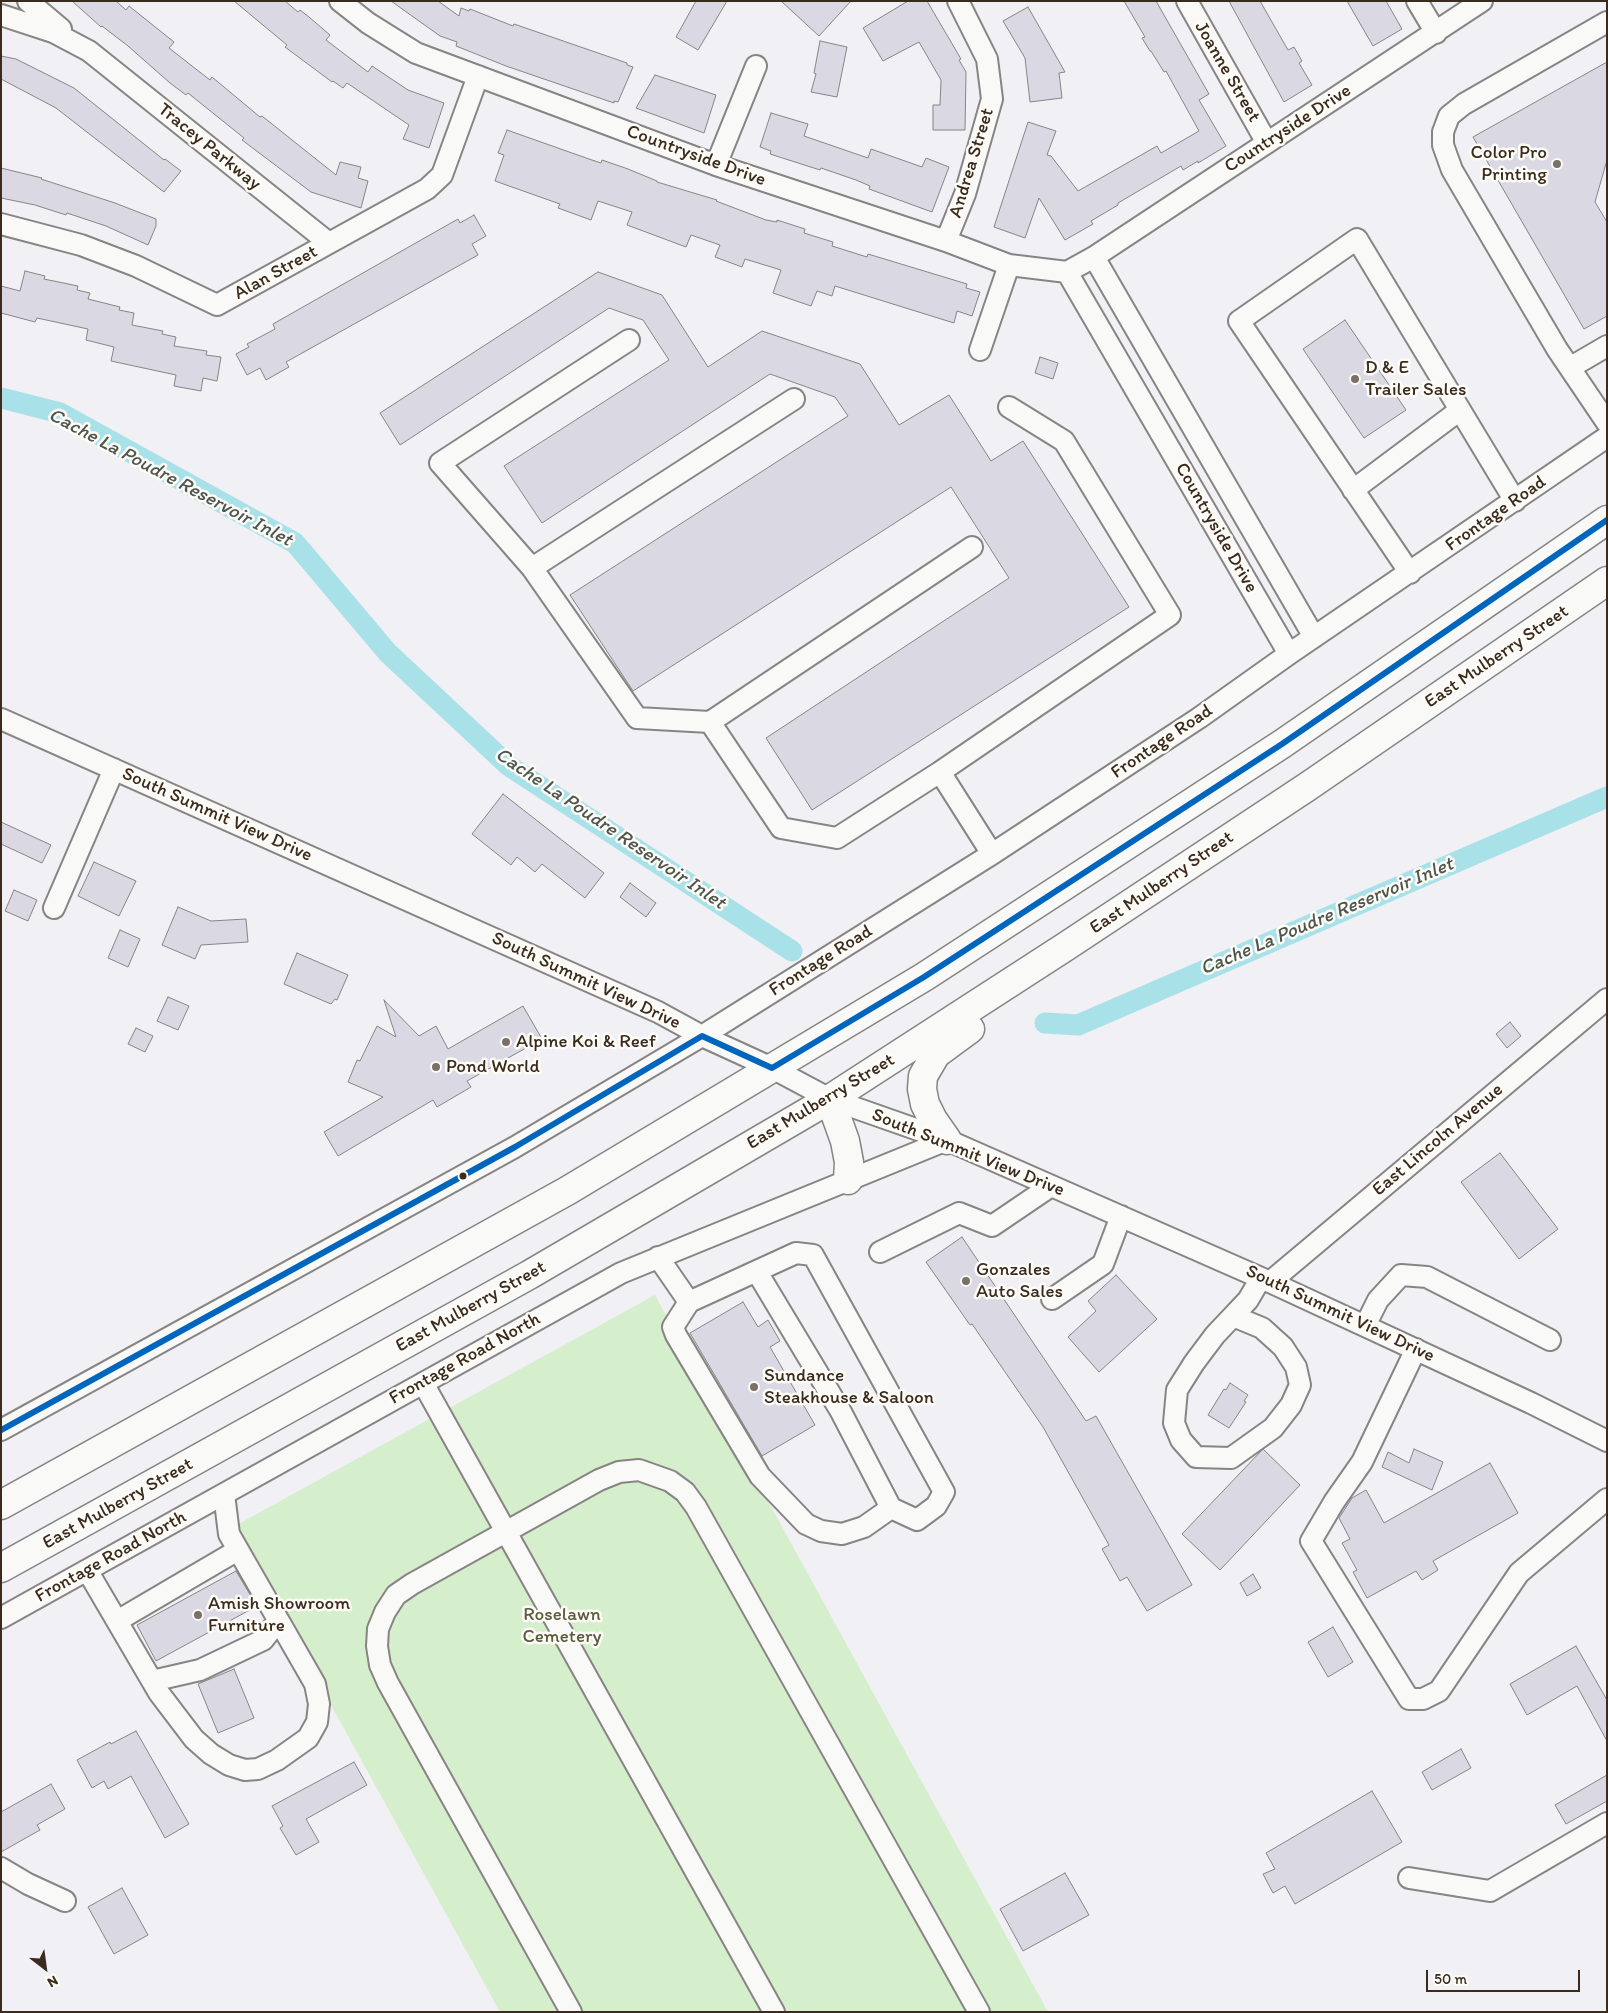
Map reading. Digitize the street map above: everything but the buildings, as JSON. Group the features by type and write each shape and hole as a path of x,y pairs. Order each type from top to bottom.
{"highway":[{"path":"1537,568 1607,509"},
{"path":"1,1505 567,1191 924,976 1274,750 1607,520"},
{"name":"East Mulberry Street","path":"1,1568 529,1275 830,1099 1065,947 1298,792 1607,581"},
{"path":"1499,656 1567,628 1607,601"},
{"path":"947,1140 933,1120 925,1104 922,1089 923,1076 930,1063 936,1054 949,1043 1014,999 1065,947"},
{"path":"830,1099 845,1141 849,1162 848,1180"}],"street":[{"name":"Tracey Parkway","path":"28,1 329,243"},
{"name":"Countryside Drive","path":"340,1 368,23 416,53 716,166 946,241 1009,264 1067,272 1094,257 1482,1"},
{"name":"Andrea Street","path":"946,241 965,194 992,99 987,59 958,1"},
{"name":"Joanne Street","path":"1187,1 1267,142"},
{"path":"1417,1 1436,33"},
{"name":"Tracey Parkway","path":"1,15 54,32 89,51"},
{"path":"1607,22 1464,104 1449,116 1443,132 1444,145 1452,170 1557,348 1607,423"},
{"path":"716,166 756,66"},
{"name":"Alan Street","path":"1,224 82,244 136,266 217,305 427,189 442,175 478,76"},
{"path":"1410,573 1239,321 1357,239 1515,501"},
{"name":"Countryside Drive","path":"1094,257 1314,637"},
{"path":"980,350 1009,264"},
{"name":"Countryside Drive","path":"1067,272 1289,654"},
{"path":"629,340 440,463 532,568 637,718 710,722 972,547"},
{"path":"1570,367 1607,346"},
{"path":"532,568 794,399"},
{"path":"710,722 781,828 837,838 940,772 1170,615 1064,441 1009,407"},
{"path":"1353,490 1460,410"},
{"name":"Frontage Road","path":"1,1430 498,1156 702,1036 992,854 1199,718 1289,654 1607,437"},
{"name":"South Summit View Drive","path":"4,726 114,769 658,1012 702,1036 772,1068 830,1099 947,1140 1266,1280 1416,1349 1607,1441"},
{"path":"54,908 114,769"},
{"path":"940,772 992,854"},
{"name":"East Lincoln Avenue","path":"1233,1316 1266,1280 1607,999"},
{"name":"Frontage Road North","path":"1,1618 620,1272 947,1140"},
{"path":"880,1252 959,1213 992,1226 1051,1186"},
{"path":"1052,1299 1103,1264 1121,1216"},
{"path":"757,1272 840,1410 891,1508 917,1520 936,1506 944,1492 813,1255 796,1253 689,1302 673,1327 676,1335 760,1476 806,1524 821,1531 842,1534 864,1527 891,1508"},
{"path":"658,1257 689,1302"},
{"path":"1365,1326 1378,1300 1401,1275 1427,1278 1550,1340"},
{"path":"1233,1316 1262,1328 1283,1347 1296,1367 1300,1385 1291,1405 1273,1428 1231,1458 1196,1457 1181,1440 1174,1423 1177,1390 1194,1363 1233,1316"},
{"path":"1416,1349 1362,1462 1310,1541 1409,1699 1423,1699 1439,1691 1519,1573 1607,1500"},
{"path":"423,1382 774,2012"},
{"path":"571,2012 388,1683 380,1665 377,1646 378,1629 384,1612 396,1595 412,1584 599,1480 619,1472 639,1470 655,1474 670,1481 684,1492 696,1507 979,2012"},
{"path":"87,1570 152,1681 194,1740 211,1754 229,1765 245,1770 258,1769 277,1760 308,1738 317,1722 319,1704 315,1684 229,1534 224,1494"},
{"path":"117,1621 238,1550"},
{"path":"152,1681 200,1670 263,1640 278,1621"},
{"path":"1409,1878 1490,1890 1607,1822"},
{"path":"1,1868 10,1875 65,1901"}],"green space":[{"name":"Roselawn Cemetery","path":"655,1295 1048,2012 500,2012 233,1527"}],"waterway":[{"name":"Cache La Poudre Reservoir Inlet","path":"1,398 60,413 295,543 388,653 509,766 792,951"},
{"name":"Cache La Poudre Reservoir Inlet","path":"1045,1023 1078,1025 1607,797"}],"transit line":[{"path":"1,1430 515,1147 702,1036 772,1068 924,977 1282,744 1607,520"}],"place":[{"name":"Color Pro Printing","path":"1557,164"},
{"name":"D & E Trailer Sales","path":"1355,379"},
{"name":"Alpine Koi & Reef","path":"506,1042"},
{"name":"Pond World","path":"436,1067"},
{"name":"Gonzales Auto Sales","path":"966,1281"},
{"name":"Sundance Steakhouse & Saloon","path":"754,1387"},
{"name":"Amish Showroom Furniture","path":"198,1615"}]}
